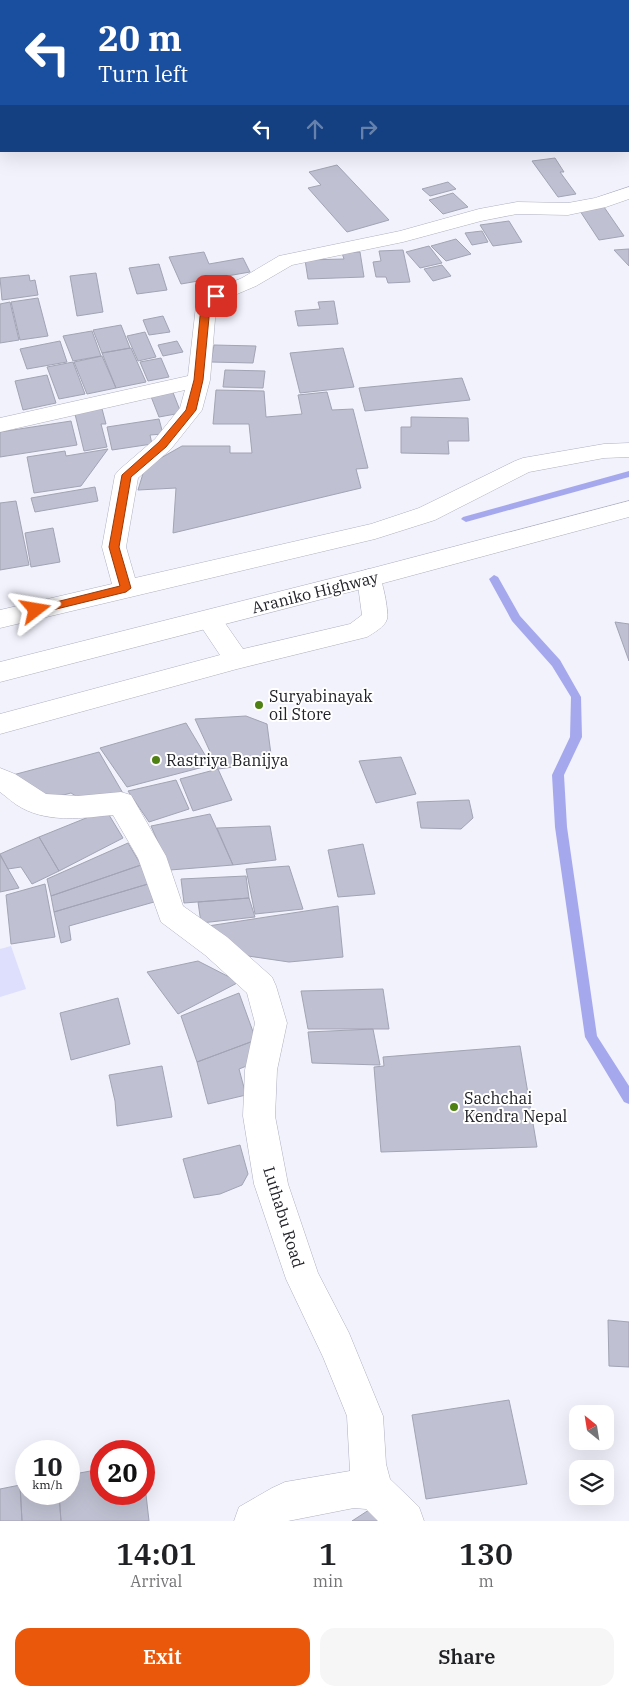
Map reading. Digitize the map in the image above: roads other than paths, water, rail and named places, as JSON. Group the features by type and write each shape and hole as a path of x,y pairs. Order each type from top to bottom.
{"main road":[{"path":"126,588 114,547 127,475 163,444 191,410 199,380 206,306 216,296 249,282 286,260 403,236 479,215 517,208 568,209 599,203 629,193"},
{"path":"0,425 199,380"},
{"path":"0,619 126,588 376,532 435,510 523,466 604,451 629,450"},
{"name":"Araniko Highway","path":"0,672 369,578 629,509"},
{"path":"0,724 237,660 358,631 376,618 369,578"},
{"path":"209,619 237,660"},
{"name":"Luthabu Road","path":"0,779 9,782 35,802 69,808 121,803 152,856 171,913 216,946 261,986 271,1023 261,1070 260,1116 271,1184 304,1279 336,1346 365,1416 367,1464 374,1490 405,1521"},
{"path":"252,1521 285,1501 354,1489 374,1490"}],"waterway":[{"path":"466,519 629,474"},
{"path":"494,579 516,618 556,663 576,697 576,737 558,775 561,827 591,1037 629,1098"}],"place":[{"name":"Suryabinayak oil Store","path":"259,705"},
{"name":"Rastriya Banijya","path":"156,760"},
{"name":"Sachchai Kendra Nepal","path":"454,1107"}]}
